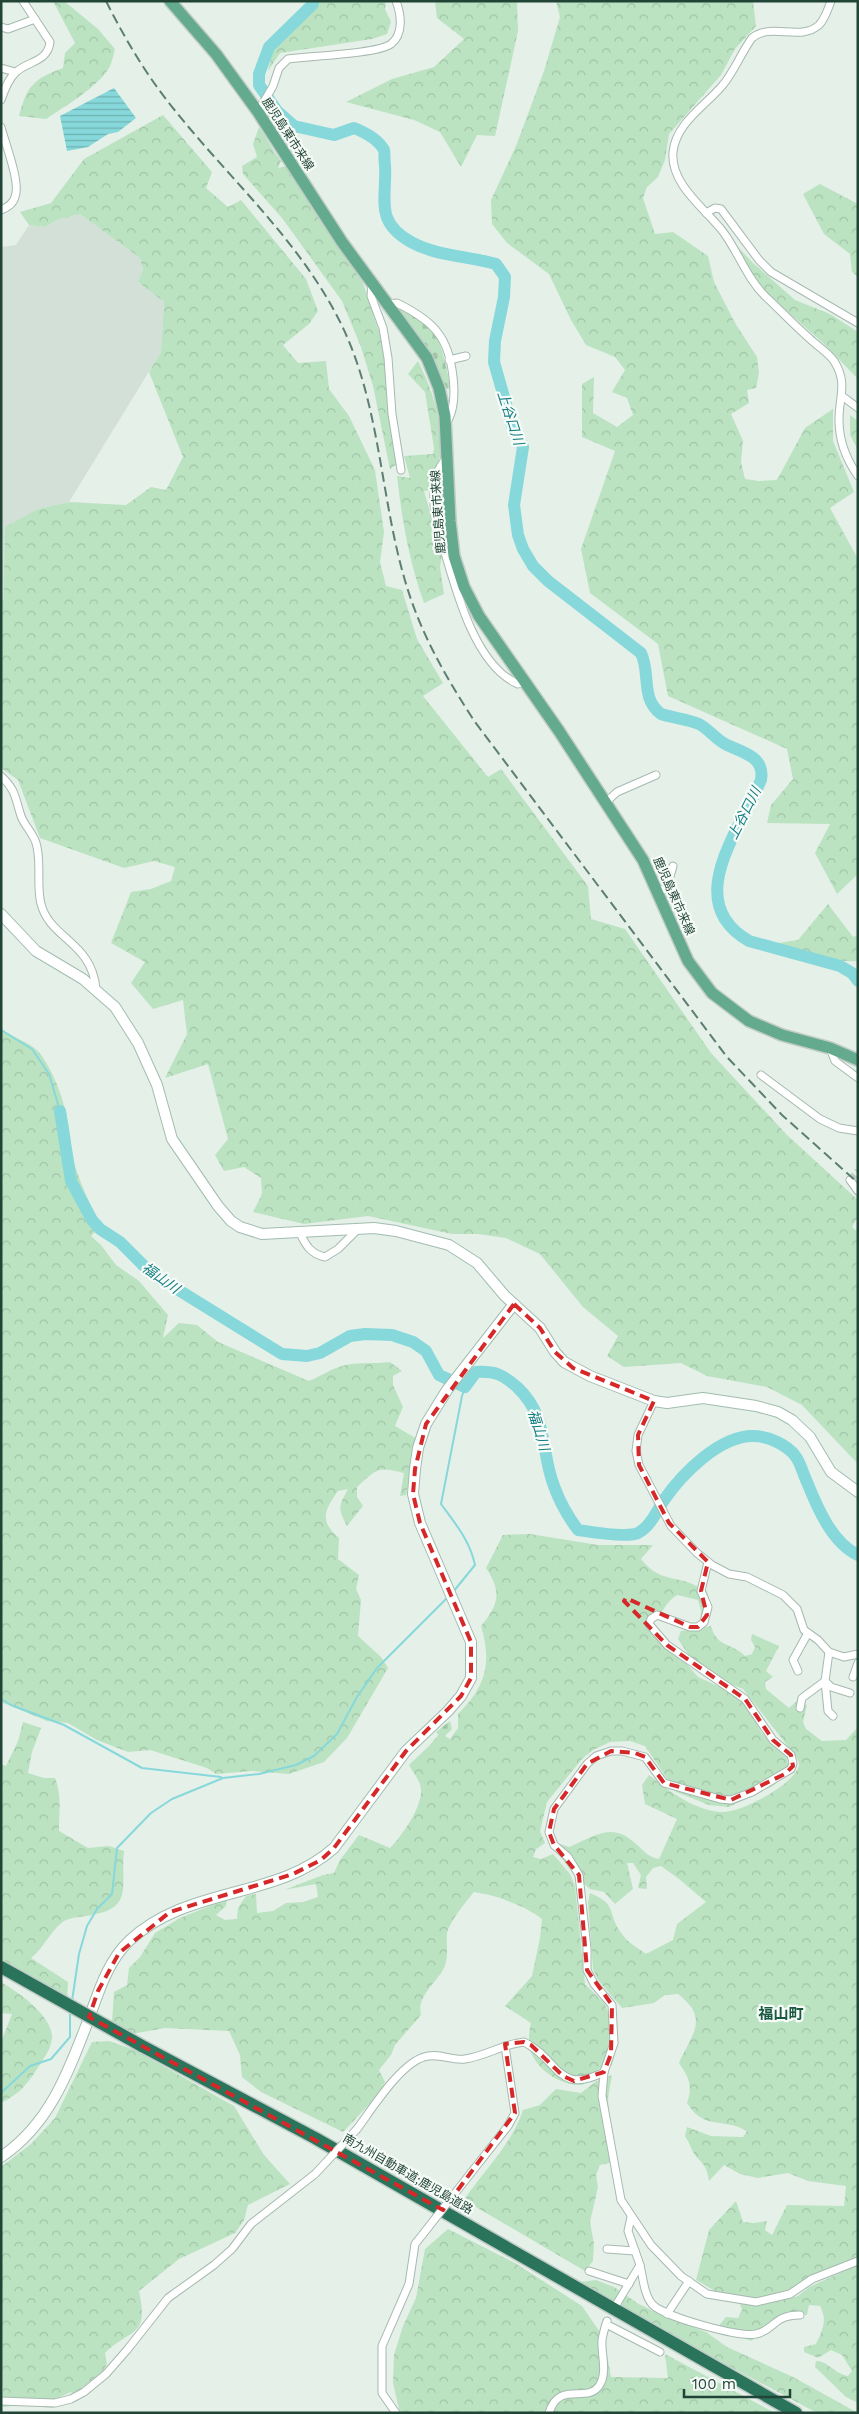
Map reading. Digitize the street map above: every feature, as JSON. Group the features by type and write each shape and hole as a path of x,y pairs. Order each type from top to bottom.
{"highway":[{"name":"南九州自動車道;鹿児島道路","path":"1,1967 142,2046 315,2138 796,2413"}],"main road":[{"name":"鹿児島東市来線","path":"171,2 216,54 258,112 342,242 427,358 440,388 446,425 450,521 454,556 464,587 479,616 559,731 643,860 688,961 721,1002 748,1021 766,1029 830,1048 858,1060"}],"street":[{"path":"1,100 5,88 15,72 42,58 49,51 50,42 23,1"},
{"path":"258,112 273,86 279,68 288,59 360,52 390,45 396,38 401,22 396,1"},
{"path":"832,1 824,18 811,30 792,32 766,31 752,38 723,85 694,113 678,135 673,152 674,166 689,192 723,232 750,278 765,296 833,359 842,375 839,419 841,441 858,476"},
{"path":"1,27 8,29 35,19"},
{"path":"1,68 15,72"},
{"path":"1,127 17,185 16,196 11,205 1,210"},
{"path":"706,213 714,208 721,209 759,260 771,272 858,322"},
{"path":"372,282 371,296 383,328 388,358 392,414 401,470"},
{"path":"389,304 397,303 433,327 442,339 455,384 453,410 446,425"},
{"path":"449,360 466,356"},
{"path":"842,396 858,408"},
{"path":"448,457 441,466 437,477 434,507 436,522 463,610 471,631 497,668 513,682 518,684 524,681"},
{"path":"605,803 617,792 656,775"},
{"path":"1,776 12,785 21,817 36,842 41,905 48,919 88,958 95,978 96,989"},
{"path":"658,893 667,887 673,866"},
{"path":"1,914 36,951 96,989 115,1007 138,1042 157,1085 172,1139 223,1213 240,1228 262,1234 359,1228 396,1231 455,1248 477,1263 514,1304 540,1328 555,1352 573,1368 654,1400 667,1403 703,1398 756,1406 778,1412 792,1420 810,1437 831,1472 858,1492"},
{"path":"830,1048 835,1061 858,1078"},
{"path":"761,1075 824,1121 840,1128 858,1131"},
{"path":"850,1180 858,1191"},
{"path":"300,1233 314,1255 325,1257 338,1249 359,1228"},
{"path":"1,2157 18,2144 48,2110 88,2021 98,1990 119,1953 129,1941 170,1912 294,1874 321,1860 334,1848 406,1751 436,1724 461,1696 471,1678 470,1642 420,1523 413,1494 418,1448 426,1424 447,1390 514,1304"},
{"path":"654,1400 638,1435 636,1451 639,1465 671,1526 708,1562 730,1574 747,1577 783,1595 797,1609 804,1630 818,1640 829,1652 844,1657 858,1654"},
{"path":"708,1562 701,1591 708,1607 704,1622 698,1627 690,1627 657,1615 649,1624 667,1645 681,1656 745,1699 773,1740 791,1755 793,1766 785,1774 752,1792 732,1800 720,1799 664,1783 645,1757 622,1751 611,1751 596,1756 587,1764 554,1809 549,1824 550,1838 554,1845 568,1857 579,1875 587,1950 587,1970 594,1984 612,2005 614,2043 604,2072 602,2096 619,2193 631,2217 651,2245 689,2281 707,2294 756,2302 790,2294 812,2279 858,2261"},
{"path":"798,1671 793,1660 808,1633"},
{"path":"829,1652 825,1682 828,1711 833,1716"},
{"path":"853,1678 858,1663"},
{"path":"825,1682 831,1687 850,1693"},
{"path":"800,1708 802,1698 825,1682"},
{"path":"1,2401 55,2403 70,2399 84,2392 106,2374 168,2298 232,2249 251,2224 315,2174 357,2129 395,2080 411,2064 423,2057 437,2055 464,2059 524,2042 538,2050 563,2076 574,2081 583,2081 604,2072"},
{"path":"396,2413 382,2393 382,2346 409,2284 415,2244 508,2126 515,2113 505,2046"},
{"path":"631,2217 628,2231 648,2296 653,2305 668,2314 688,2322 744,2336 761,2333 781,2317 800,2315"},
{"path":"607,2249 635,2251"},
{"path":"616,2305 640,2265"},
{"path":"589,2271 628,2284"},
{"path":"668,2314 689,2281"},
{"path":"549,2413 558,2397 568,2393 586,2393 599,2386 604,2376 602,2340 606,2323 660,2352"}],"highlighted area":[{"path":"514,1304 540,1328 555,1352 573,1368 654,1401 638,1435 639,1465 669,1523 708,1562 701,1591 707,1615 698,1627 690,1627 626,1598 624,1601 667,1645 745,1699 773,1740 791,1755 793,1766 785,1774 731,1800 664,1783 645,1757 635,1753 611,1751 587,1764 554,1809 549,1832 554,1845 579,1875 587,1970 612,2005 611,2054 604,2072 574,2081 563,2076 531,2045 524,2042 505,2044 515,2113 443,2210 89,2017 98,1991 119,1953 170,1912 293,1874 321,1860 334,1848 406,1751 461,1696 471,1678 471,1642 420,1523 413,1494 415,1469 426,1424"}],"shaded area":[{"path":"80,214 140,258 143,271 138,282 164,302 161,352 69,502 38,509 4,600 1,600 1,247 16,245 29,225 45,227 57,220"}],"green space":[{"path":"53,1 64,1 98,29 115,49 112,62 97,83 46,119 19,116 25,97 33,85 45,76 63,68 65,53 75,43"},
{"path":"317,1 386,1 385,9 391,22 387,34 372,39 280,53 268,71 273,51 317,6"},
{"path":"435,1 517,1 518,31 495,136 477,135 461,167 440,132 414,120 346,102 392,79 434,67 464,39 437,18"},
{"path":"556,1 753,1 756,26 735,49 721,75 669,134 665,160 658,177 647,187 643,198 655,234 673,232 708,256 714,282 735,323 757,357 759,373 756,388 747,390 749,403 731,414 743,441 741,462 745,479 759,481 777,480 805,428 833,409 833,441 854,492 830,508 858,559 858,874 837,894 815,853 830,824 767,823 771,805 793,779 787,749 668,696 658,644 590,593 581,549 615,451 582,437 582,384 594,377 593,413 617,427 633,415 627,398 612,392 625,370 615,357 586,345 571,320 549,274 507,243 492,224 491,200 516,146 544,71 560,17"},
{"path":"163,115 212,172 206,188 228,207 241,200 306,279 318,311 309,324 283,345 298,363 326,361 329,389 349,416 375,470 384,532 380,562 386,586 402,590 417,639 443,683 423,696 488,777 501,769 588,886 591,919 625,929 711,1053 787,1135 858,1200 858,1217 852,1227 858,1232 858,1464 802,1405 767,1387 707,1376 681,1363 624,1367 607,1356 618,1336 583,1307 540,1254 506,1238 478,1234 452,1234 368,1216 304,1224 253,1212 262,1194 261,1178 244,1167 224,1171 215,1155 228,1139 208,1064 165,1078 187,1034 183,1000 153,1009 131,983 145,962 111,943 131,892 151,889 171,881 175,867 154,861 124,868 40,838 18,780 1,768 1,600 4,600 5,527 38,509 69,502 126,505 151,487 166,490 183,457 149,372 161,352 164,302 138,282 143,270 140,258 80,214 57,220 45,227 29,225 20,212 51,203 84,159"},
{"path":"259,127 281,161 278,168 286,166 363,283 382,341 397,464 390,469 373,386 361,347 342,301 282,218 243,174 242,166 257,157 253,144"},
{"path":"820,184 858,204 858,277 852,272 850,254 824,234 803,194"},
{"path":"738,247 795,300 830,314 858,332 858,379 823,343 761,288 738,251"},
{"path":"397,307 423,323 437,338 451,388 447,389 426,346"},
{"path":"418,361 436,407 441,444 440,456 431,490 424,491 442,554 440,567 444,594 424,603 414,572 407,540 397,476 410,478 404,456 433,454 434,448 425,392 408,374"},
{"path":"850,415 858,421 858,450 850,435"},
{"path":"828,904 853,937 858,935 858,961 827,959 778,943 798,940"},
{"path":"1,1028 38,1051 52,1074 61,1094 75,1167 101,1226 91,1236 101,1245 116,1265 139,1281 168,1315 163,1338 179,1323 197,1325 218,1342 309,1381 341,1366 352,1364 390,1362 402,1371 393,1376 393,1385 403,1407 395,1426 417,1439 406,1495 400,1496 404,1473 383,1470 369,1476 357,1487 357,1497 363,1506 347,1526 340,1508 348,1489 338,1491 327,1510 326,1521 328,1526 339,1538 338,1559 359,1575 356,1589 361,1600 358,1636 381,1657 388,1668 347,1738 324,1762 289,1774 252,1771 216,1774 207,1768 150,1750 128,1752 97,1740 68,1723 47,1721 1,1702"},
{"path":"530,1534 598,1545 653,1545 641,1559 651,1569 666,1577 687,1582 707,1591 710,1610 708,1619 705,1622 700,1625 701,1610 698,1600 677,1595 670,1601 651,1626 698,1677 729,1691 742,1702 751,1711 761,1732 787,1758 789,1771 773,1786 729,1807 709,1805 676,1792 645,1746 630,1741 610,1742 593,1750 582,1759 547,1802 540,1831 545,1843 536,1849 533,1857 541,1859 553,1854 570,1874 575,1886 585,1984 605,2004 618,2040 612,2065 598,2069 583,2085 575,2085 559,2080 539,2065 529,2047 531,2023 505,2006 532,1976 542,1919 510,1902 474,1892 450,1925 447,1938 446,1964 421,2002 421,2015 395,2045 391,2055 379,2070 385,2082 379,2094 343,2132 261,2092 242,2077 240,2055 229,2031 165,2028 132,2034 112,2023 114,1992 127,1985 129,1968 140,1957 155,1933 180,1918 227,1899 226,1906 216,1915 225,1920 237,1919 238,1908 246,1896 256,1894 257,1913 273,1911 286,1903 303,1902 318,1897 316,1884 284,1890 323,1875 334,1873 340,1860 359,1835 390,1848 395,1843 415,1813 420,1797 420,1783 409,1765 440,1733 450,1739 458,1728 458,1714 475,1694 484,1674 486,1652 481,1626 492,1611 496,1598 494,1584 486,1568 503,1535"},
{"path":"711,1626 717,1638 745,1656 752,1654 755,1647 751,1640 752,1634 779,1646 766,1671 773,1677 765,1682 766,1689 789,1708 797,1701 807,1705 803,1722 806,1729 822,1741 846,1740 858,1727 858,2257 802,2286 764,2299 727,2298 696,2280 709,2230 736,2201 743,2222 767,2221 765,2230 772,2235 787,2205 844,2206 846,2186 808,2181 788,2173 758,2178 740,2174 724,2165 709,2181 704,2166 695,2155 685,2136 687,2127 711,2136 743,2137 747,2131 700,2117 693,2112 687,2103 690,2086 679,2063 695,2027 696,2019 688,2003 678,1994 665,1995 654,2003 622,2008 598,1980 593,1969 588,1902 590,1893 605,1902 609,1906 617,1927 624,1937 646,1954 673,1940 677,1924 706,1902 661,1866 653,1868 646,1877 647,1889 638,1888 641,1875 633,1863 627,1863 633,1889 615,1904 604,1892 590,1889 575,1876 557,1852 560,1844 569,1847 595,1835 611,1832 627,1837 649,1855 659,1859 677,1819 645,1804 642,1785 649,1775 691,1803 720,1812 739,1808 764,1798 786,1783 793,1775 799,1766 799,1762 743,1689 708,1675 694,1663 678,1639 681,1631"},
{"path":"450,1721 452,1729 442,1739 436,1732"},
{"path":"23,1722 41,1728 32,1752 28,1773 44,1778 55,1778 59,1798 59,1831 88,1848 109,1846 124,1851 122,1893 120,1900 114,1907 105,1912 64,1921 31,1958 68,1982 67,2002 1,1962 1,1764 6,1766 18,1741"},
{"path":"1,1982 25,1998 41,2013 51,2030 52,2038 46,2054 22,2089 1,2103 1,2042 12,2014 1,2013"},
{"path":"109,2041 135,2050 234,2106 264,2155 290,2184 248,2205 244,2220 235,2233 179,2259 139,2291 142,2306 140,2324 136,2330 105,2353 107,2364 103,2371 74,2394 71,2392 60,2397 53,2408 31,2404 3,2407 1,2167 31,2144 55,2118 92,2042"},
{"path":"612,2075 608,2098 613,2162 600,2165 596,2175 598,2187 590,2222 594,2244 593,2261 585,2271 464,2200 505,2146 523,2110 540,2105 556,2089 581,2093 595,2082"},
{"path":"448,2229 515,2263 582,2306 604,2338 611,2377 668,2378 665,2354 775,2413 400,2413 393,2383 394,2355 403,2326 416,2298 425,2249"},
{"path":"858,2265 858,2403 846,2397 815,2367 816,2361 820,2362 848,2376 852,2371 842,2355 831,2350 818,2358 804,2352 804,2347 816,2344 822,2330 824,2316 820,2306 809,2305 807,2315 790,2313 751,2341 717,2328 726,2317 738,2318 742,2310 740,2304 775,2302 798,2296 809,2287"},
{"path":"596,2280 614,2287 637,2303 659,2314 706,2332 727,2347 793,2377 858,2413 817,2413 686,2343 580,2282"}],"water":[{"path":"114,88 136,118 118,132 108,134 88,147 67,151 60,116"}],"waterway":[{"name":"上谷口川","path":"313,1 313,4 269,47 259,74 259,85 277,111 294,126 334,135 354,128 378,142 384,150 384,199 387,218 399,234 421,247 496,264 505,277 504,297 495,341 494,362 512,425 523,447 514,505 518,535 523,549 533,566 548,581 641,653 650,701 661,714 699,724 723,743 752,757 760,766 761,780 730,843 717,886 719,906 729,925 749,941 840,966 852,973 858,981"},
{"path":"1,1030 32,1049 49,1074 60,1111"},
{"name":"福山川","path":"60,1111 71,1181 92,1220 100,1229 120,1242 151,1273 282,1354 307,1356 320,1353 350,1336 365,1334 392,1335 413,1342 426,1351 439,1375 465,1387 476,1372 498,1374 517,1387 527,1398 534,1410 539,1422 554,1486 564,1509 578,1530 618,1535 638,1533 650,1523 664,1500 702,1458 727,1442 740,1438 759,1436 777,1442 796,1457 826,1523 840,1542 858,1555"},
{"path":"453,1592 475,1565 466,1540 441,1504 465,1387"},
{"path":"72,2001 79,1954 87,1926 97,1909 112,1894 117,1848 151,1813 172,1799 223,1778 259,1774 296,1765 314,1756 337,1734 357,1697 377,1668 448,1597"},
{"path":"1,1699 11,1705 64,1725 142,1768 221,1777"},
{"path":"1,2093 30,2066 51,2059 70,2037 70,2010"}],"tunnel":[{"path":"850,1180 858,1171"}],"railway":[{"path":"106,1 121,30 156,86 198,138 282,234 320,286 336,314 351,345 362,377 396,544 410,597 425,634 443,670 464,705 727,1057 782,1115 858,1183"}],"district":[{"name":"福山町","path":"781,2014"}]}
